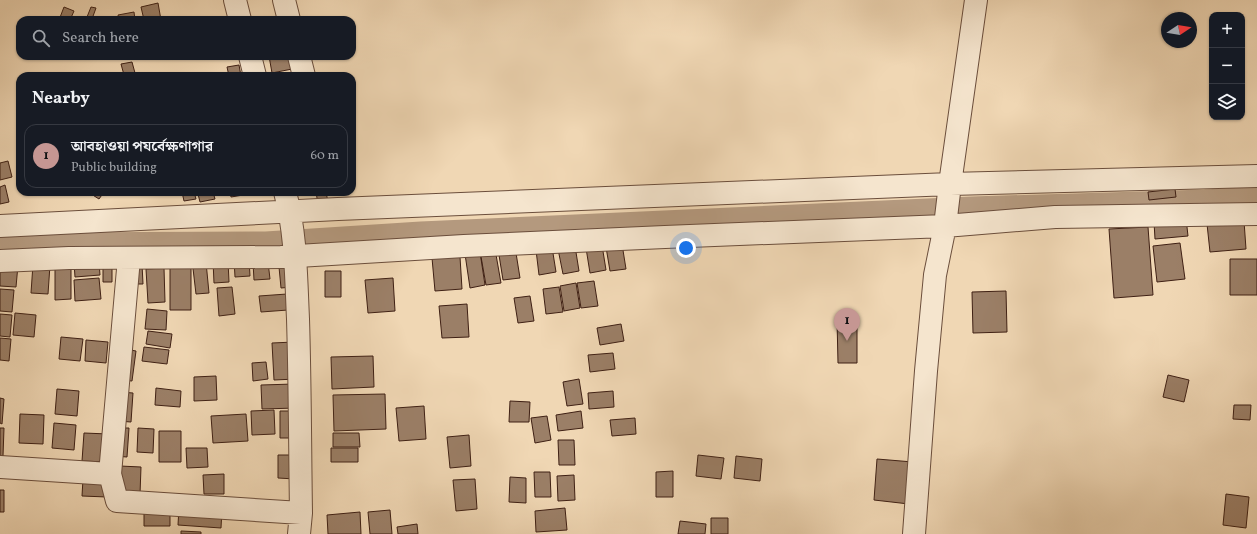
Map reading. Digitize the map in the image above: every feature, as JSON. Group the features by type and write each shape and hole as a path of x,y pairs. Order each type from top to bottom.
{"street":[{"path":"235,0 239,16"},
{"path":"284,0 288,16"},
{"path":"914,534 926,371 935,275 945,226 976,0"},
{"path":"251,60 254,72"},
{"path":"299,60 303,72"},
{"path":"0,226 287,202 1257,176"},
{"path":"129,258 110,474 117,501 300,523 300,373 295,256 287,202"},
{"path":"0,261 69,258 295,256 665,237 945,226 1055,217 1257,214"},
{"path":"0,467 110,474"}],"building":[{"path":"158,3 160,16 143,16 141,7"},
{"path":"64,7 74,11 72,16 61,16"},
{"path":"91,7 96,8 93,16 87,16"},
{"path":"134,12 134,16 118,16"},
{"path":"270,60 296,60 297,68 272,72"},
{"path":"132,62 135,72 123,72 121,64"},
{"path":"239,65 240,72 228,72 227,67"},
{"path":"8,161 12,177 0,180 0,163"},
{"path":"5,185 9,202 0,204 0,187"},
{"path":"1175,189 1176,197 1149,200 1148,192"},
{"path":"94,196 101,196 99,199"},
{"path":"183,196 195,196 196,199 184,201"},
{"path":"198,196 214,196 215,199 200,202"},
{"path":"317,196 327,196 328,202 318,204"},
{"path":"1186,218 1188,236 1155,239 1154,222"},
{"path":"1244,221 1246,249 1210,252 1207,224"},
{"path":"1148,227 1153,295 1114,298 1109,229"},
{"path":"1180,243 1185,279 1157,282 1153,246"},
{"path":"622,244 626,269 610,271 606,247"},
{"path":"602,245 606,270 590,273 586,248"},
{"path":"575,246 579,271 563,274 558,249"},
{"path":"552,247 556,272 539,275 536,250"},
{"path":"495,249 501,283 486,285 480,251"},
{"path":"480,252 485,285 470,288 465,254"},
{"path":"516,253 520,278 503,280 499,255"},
{"path":"460,257 462,289 435,291 432,258"},
{"path":"249,259 250,276 235,277 234,260"},
{"path":"1230,259 1257,259 1257,295 1230,295"},
{"path":"192,260 206,262 209,293 196,294"},
{"path":"103,261 112,261 112,282 103,282"},
{"path":"213,261 228,261 229,282 214,283"},
{"path":"99,262 100,275 75,277 74,263"},
{"path":"268,262 270,279 254,280 253,263"},
{"path":"170,263 191,263 191,310 170,310"},
{"path":"0,264 18,265 16,287 0,286"},
{"path":"33,264 50,265 48,294 31,293"},
{"path":"130,264 142,264 143,284 131,284"},
{"path":"55,266 71,266 71,299 55,300"},
{"path":"290,266 292,287 281,288 279,267"},
{"path":"164,268 165,302 148,303 146,269"},
{"path":"325,271 341,271 341,297 325,297"},
{"path":"99,278 101,299 75,301 74,280"},
{"path":"393,278 395,311 368,313 365,280"},
{"path":"594,281 598,306 581,308 577,283"},
{"path":"576,283 580,308 564,311 560,286"},
{"path":"232,287 235,314 219,316 217,288"},
{"path":"559,287 563,312 546,314 543,289"},
{"path":"0,289 14,290 12,312 0,311"},
{"path":"1006,291 1007,332 973,333 972,292"},
{"path":"287,294 288,310 261,312 259,296"},
{"path":"530,296 534,321 518,323 514,298"},
{"path":"467,304 469,337 442,338 439,306"},
{"path":"147,309 167,311 166,330 145,329"},
{"path":"15,313 36,315 34,337 13,335"},
{"path":"0,314 12,315 10,337 0,336"},
{"path":"857,318 857,363 838,363 837,319"},
{"path":"621,324 624,341 600,345 597,328"},
{"path":"148,331 172,334 170,348 146,344"},
{"path":"61,337 83,339 80,361 59,359"},
{"path":"0,338 11,339 9,361 0,360"},
{"path":"86,340 108,342 106,363 85,361"},
{"path":"294,342 296,379 274,380 272,343"},
{"path":"144,347 169,350 167,364 142,361"},
{"path":"125,349 136,351 132,381 121,380"},
{"path":"613,353 615,369 590,372 588,355"},
{"path":"373,356 374,387 332,389 331,357"},
{"path":"266,362 268,379 253,381 252,363"},
{"path":"1168,375 1189,380 1184,402 1163,397"},
{"path":"216,376 217,400 194,401 194,377"},
{"path":"579,379 583,404 567,406 563,382"},
{"path":"294,384 296,408 262,409 261,385"},
{"path":"156,388 181,391 180,407 155,405"},
{"path":"57,389 79,391 77,416 55,414"},
{"path":"613,391 614,407 589,409 588,393"},
{"path":"120,392 133,393 131,422 118,421"},
{"path":"385,394 386,429 334,431 333,395"},
{"path":"0,398 4,399 2,424 0,423"},
{"path":"510,401 530,402 529,422 509,422"},
{"path":"1234,405 1251,405 1250,420 1233,419"},
{"path":"424,406 426,439 399,441 396,408"},
{"path":"274,410 275,434 252,435 251,411"},
{"path":"280,411 295,411 296,438 280,438"},
{"path":"581,411 583,428 558,431 556,415"},
{"path":"20,414 44,415 43,444 19,443"},
{"path":"246,414 248,441 213,443 211,416"},
{"path":"547,416 551,440 535,443 531,418"},
{"path":"635,418 636,434 612,436 610,420"},
{"path":"54,423 76,425 74,450 52,448"},
{"path":"0,428 4,428 3,456 0,456"},
{"path":"116,428 129,428 127,457 114,456"},
{"path":"138,428 154,429 153,453 137,452"},
{"path":"159,431 181,431 181,462 159,462"},
{"path":"84,433 108,434 106,462 82,461"},
{"path":"333,433 359,433 360,447 333,447"},
{"path":"469,435 471,466 450,468 447,437"},
{"path":"558,440 574,440 575,465 559,465"},
{"path":"186,448 207,448 208,467 187,468"},
{"path":"331,448 358,448 358,462 331,462"},
{"path":"278,455 295,455 295,479 278,478"},
{"path":"698,455 724,458 721,479 696,476"},
{"path":"736,456 762,459 760,481 734,478"},
{"path":"877,459 913,462 909,504 874,500"},
{"path":"120,466 141,467 140,494 119,493"},
{"path":"673,471 673,497 656,497 656,472"},
{"path":"534,472 550,472 551,497 535,497"},
{"path":"224,474 224,494 204,494 203,475"},
{"path":"574,475 575,500 558,501 557,476"},
{"path":"510,477 526,478 526,503 509,502"},
{"path":"83,479 108,480 107,497 82,496"},
{"path":"475,479 477,509 456,511 453,480"},
{"path":"0,490 4,490 4,512 0,512"},
{"path":"1226,494 1249,497 1246,528 1223,525"},
{"path":"144,506 170,506 170,526 144,526"},
{"path":"179,507 222,509 221,528 178,525"},
{"path":"565,508 567,530 536,532 535,511"},
{"path":"390,510 392,534 370,534 368,512"},
{"path":"360,512 361,534 328,534 327,515"},
{"path":"711,518 728,518 728,534 711,534"},
{"path":"680,521 706,524 705,534 678,534"},
{"path":"417,524 418,534 398,534 397,527"},
{"path":"181,531 201,532 201,534 181,534"}],"waterway":[{"path":"0,245 29,243 266,242 421,232 971,207 1257,197"}],"place":[{"name":"আবহাওয়া পযর্বেক্ষণাগার","path":"847,341"}]}
